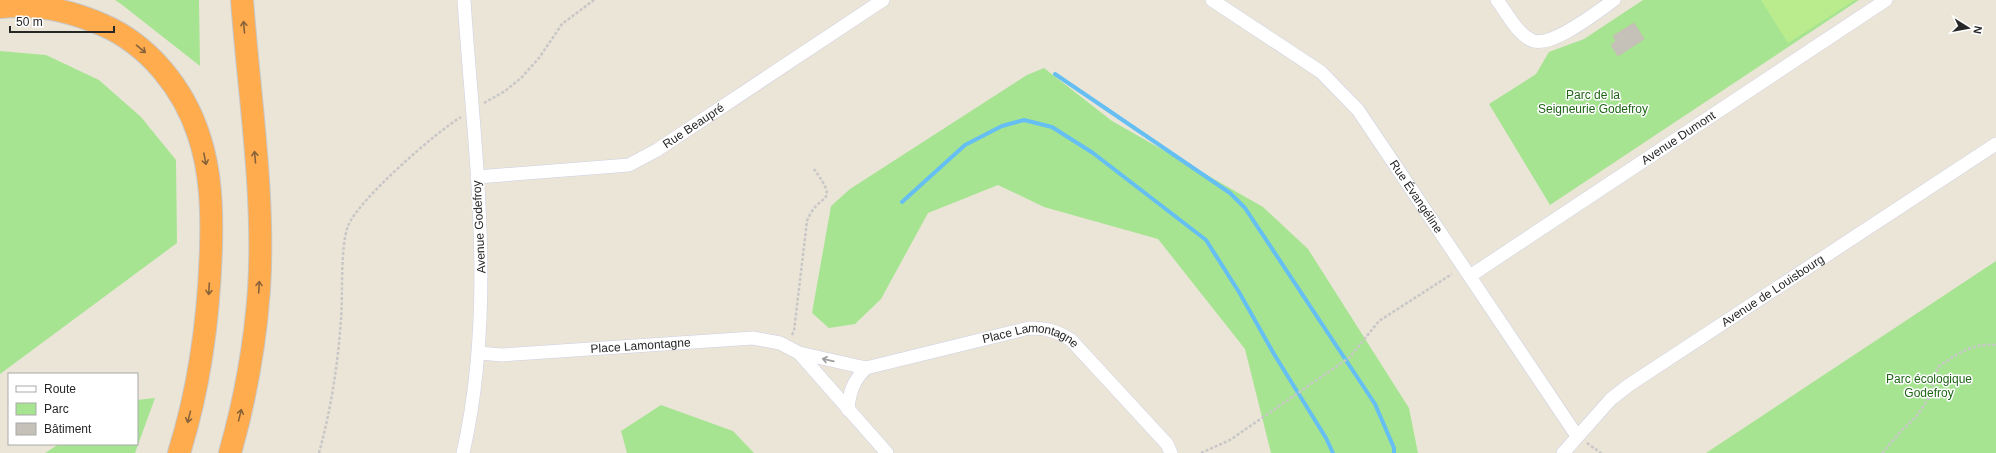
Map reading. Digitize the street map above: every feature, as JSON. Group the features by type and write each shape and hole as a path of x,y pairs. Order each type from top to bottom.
{"highway":[{"path":"230,453 241,411 252,354 258,308 260,269 258,192 242,0"},
{"path":"0,7 36,7 65,12 93,21 121,34 145,53 168,77 193,120 204,153 208,171 211,214 210,266 207,318 199,371 179,453"}],"street":[{"name":"Avenue Godefroy","path":"463,453 471,412 479,353 482,276 477,177 464,0"},
{"name":"Rue Beaupré","path":"477,177 629,165 657,150 884,0"},
{"name":"Rue Évangéline","path":"1212,0 1321,72 1358,110 1577,436"},
{"path":"1497,0 1519,31 1532,41 1544,42 1560,36 1614,0"},
{"name":"Avenue Dumont","path":"1467,272 1886,0"},
{"name":"Avenue de Louisbourg","path":"1563,453 1611,399 1629,386 1996,144"},
{"name":"Place Lamontagne","path":"479,353 502,355 753,338 780,343 798,353 866,368 1029,328 1044,328 1058,332 1071,340 1167,444 1171,453"},
{"name":"Place Lamontagne","path":"798,353 887,453"},
{"path":"848,410 851,390 855,379 866,368"}],"path":[{"path":"482,104 505,91 525,74 539,58 562,24 594,0"},
{"path":"319,453 328,417 337,364 342,310 345,243 350,222 359,208 380,187 423,147 461,117"},
{"path":"794,331 807,221 812,210 826,198 828,194 826,187 814,169"},
{"path":"1201,453 1230,440 1350,357 1379,321 1467,272"},
{"path":"1882,453 1921,411 1929,398 1938,367 1962,351 1983,344 1996,345"}],"green space":[{"path":"115,0 199,0 200,66 121,4"},
{"name":"Parc de la Seigneurie Godefroy","path":"1643,0 1859,0 1550,205 1489,104 1536,74 1549,52 1584,39"},
{"path":"1761,0 1855,0 1788,43"},
{"path":"0,51 46,55 99,80 141,117 176,160 177,243 0,374"},
{"path":"1044,68 1112,121 1263,207 1308,249 1409,408 1418,453 1271,453 1245,349 1158,239 1044,207 998,185 928,213 881,299 855,324 829,328 812,313 831,206 850,189 1027,75"},
{"name":"Parc écologique Godefroy","path":"1996,261 1996,453 1706,453"},
{"path":"155,398 138,445 138,400"},
{"path":"661,405 733,431 754,453 627,453 621,431"},
{"path":"57,445 138,445 135,453 45,453"}],"building":[{"path":"1634,23 1644,39 1618,56 1611,45 1616,41 1613,36"}],"waterway":[{"path":"1055,74 1230,193 1245,208 1375,404 1394,448 1394,453"},
{"path":"902,202 965,145 1002,126 1024,120 1052,127 1093,153 1206,240 1239,292 1274,354 1326,438 1333,453"}]}
